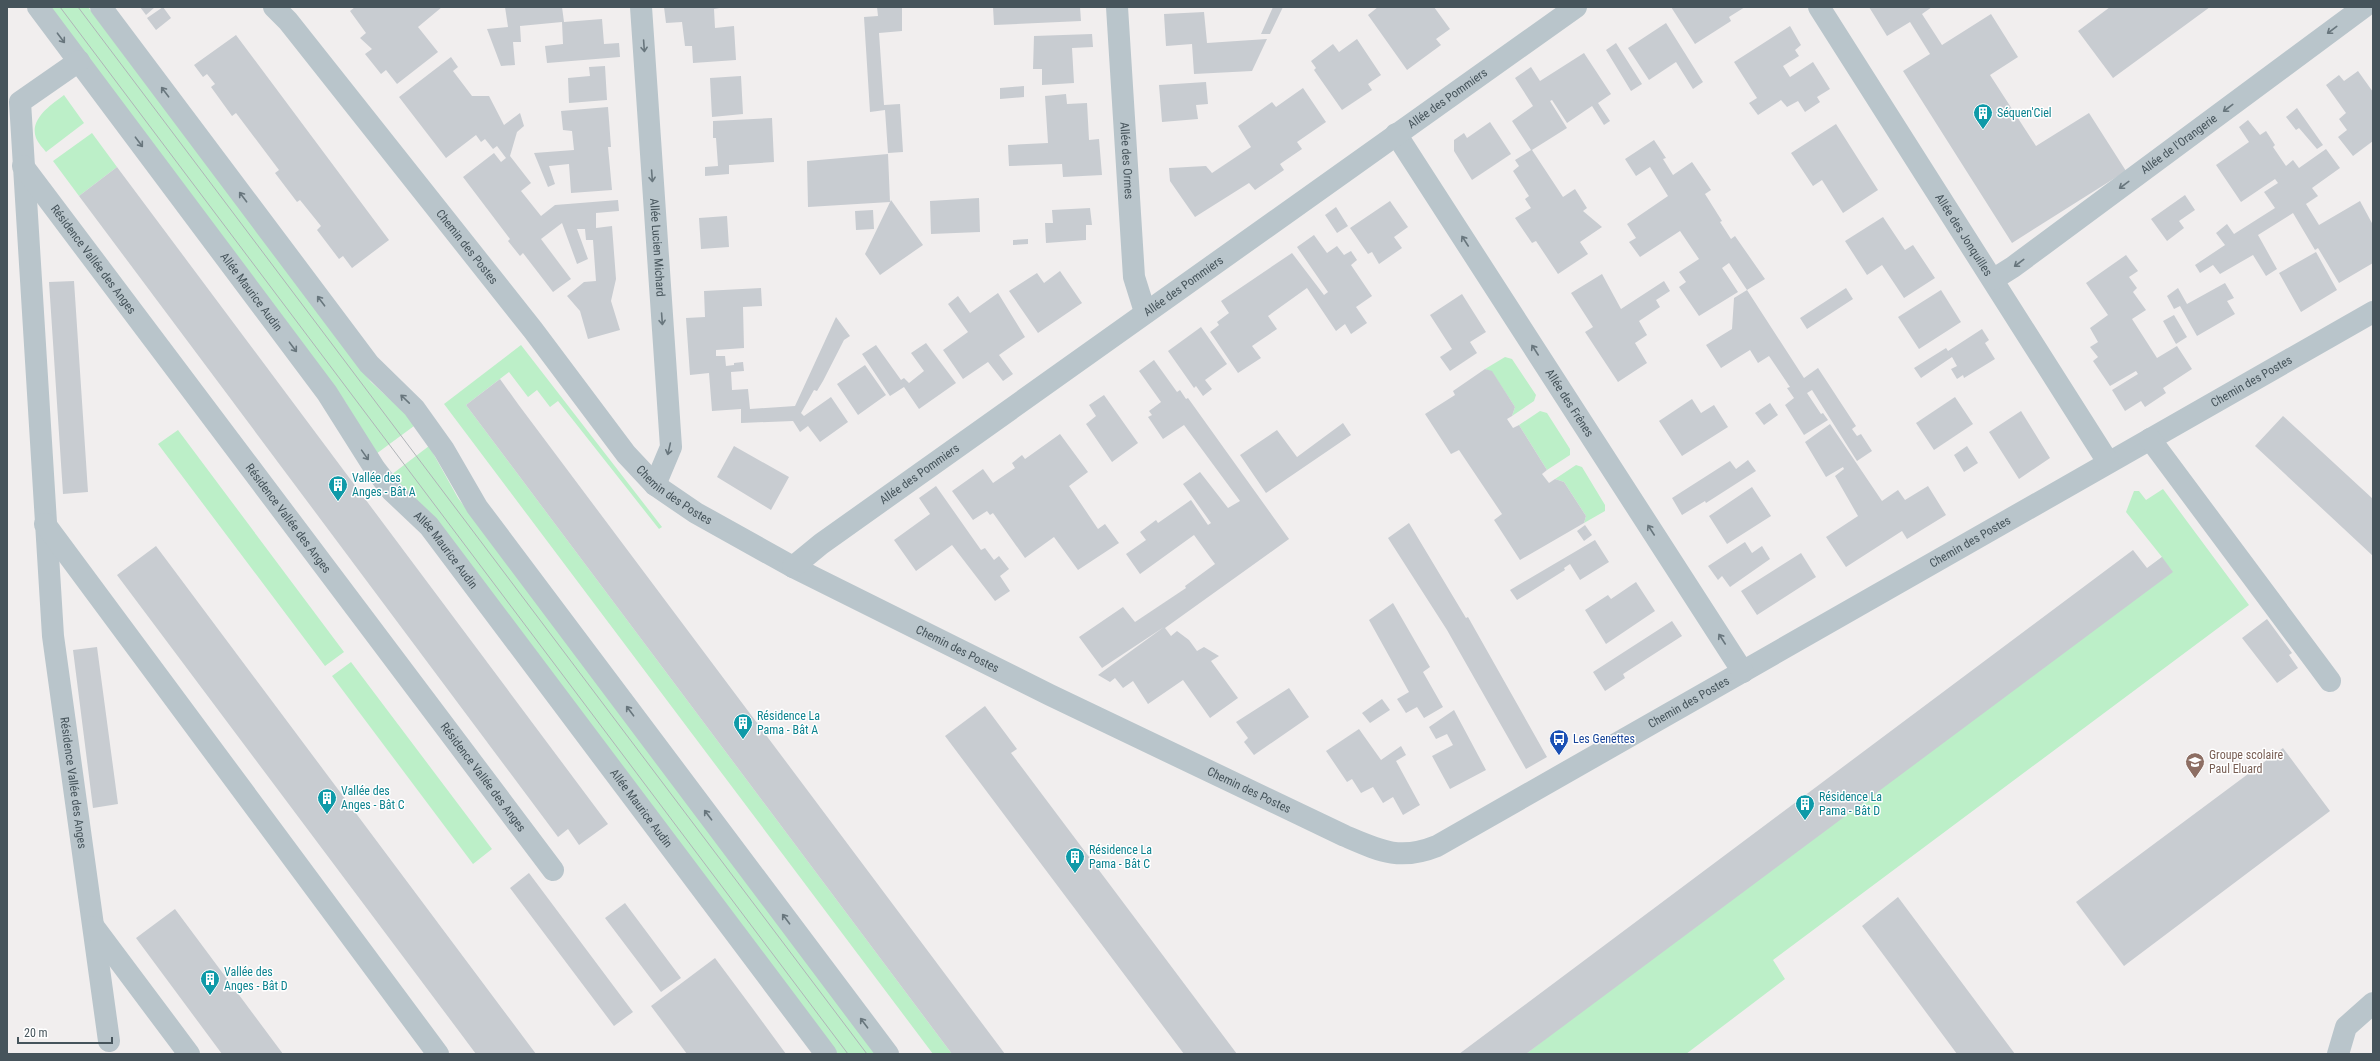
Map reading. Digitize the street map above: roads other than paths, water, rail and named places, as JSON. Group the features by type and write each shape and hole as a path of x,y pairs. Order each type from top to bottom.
{"street":[{"name":"Allée Maurice Audin","path":"38,7 327,393 375,469 392,491 429,526 826,1054"},
{"path":"101,7 369,364 414,408 444,450 477,507 888,1054"},
{"name":"Chemin des Postes","path":"274,7 288,21 533,330 626,454 655,485 691,511 794,567 1043,691 1338,833 1395,854 1410,854 1438,846 2373,312"},
{"name":"Allée Lucien Michard","path":"641,7 671,447 655,485"},
{"name":"Allée des Ormes","path":"1117,7 1134,277 1145,312"},
{"name":"Allée des Pommiers","path":"794,567 821,544 1145,312 1576,7"},
{"name":"Allée des Jonquilles","path":"1819,7 1994,279 2108,462"},
{"name":"Allée de l'Orangerie","path":"1994,279 2014,267 2364,7"},
{"name":"Résidence Vallée des Anges","path":"79,61 20,102 53,636 109,1041"},
{"name":"Allée des Frênes","path":"1396,134 1743,672"},
{"name":"Résidence Vallée des Anges","path":"23,166 553,870"},
{"path":"2150,439 2330,681"},
{"path":"46,524 438,1054"},
{"path":"93,926 188,1054"},
{"path":"2338,1054 2346,1026 2373,1003"}],"tram line":[{"path":"60,7 848,1054"},
{"path":"78,7 867,1054"}],"place":[{"name":"Séquen'Ciel","path":"1983,130"},
{"name":"Vallée des Anges - Bât A","path":"338,502"},
{"name":"Résidence La Pama - Bât A","path":"743,740"},
{"name":"Les Genettes","path":"1559,756"},
{"name":"Groupe scolaire Paul Eluard","path":"2195,779"},
{"name":"Vallée des Anges - Bât C","path":"327,815"},
{"name":"Résidence La Pama - Bât D","path":"1805,821"},
{"name":"Résidence La Pama - Bât C","path":"1075,874"},
{"name":"Vallée des Anges - Bât D","path":"210,996"}]}
